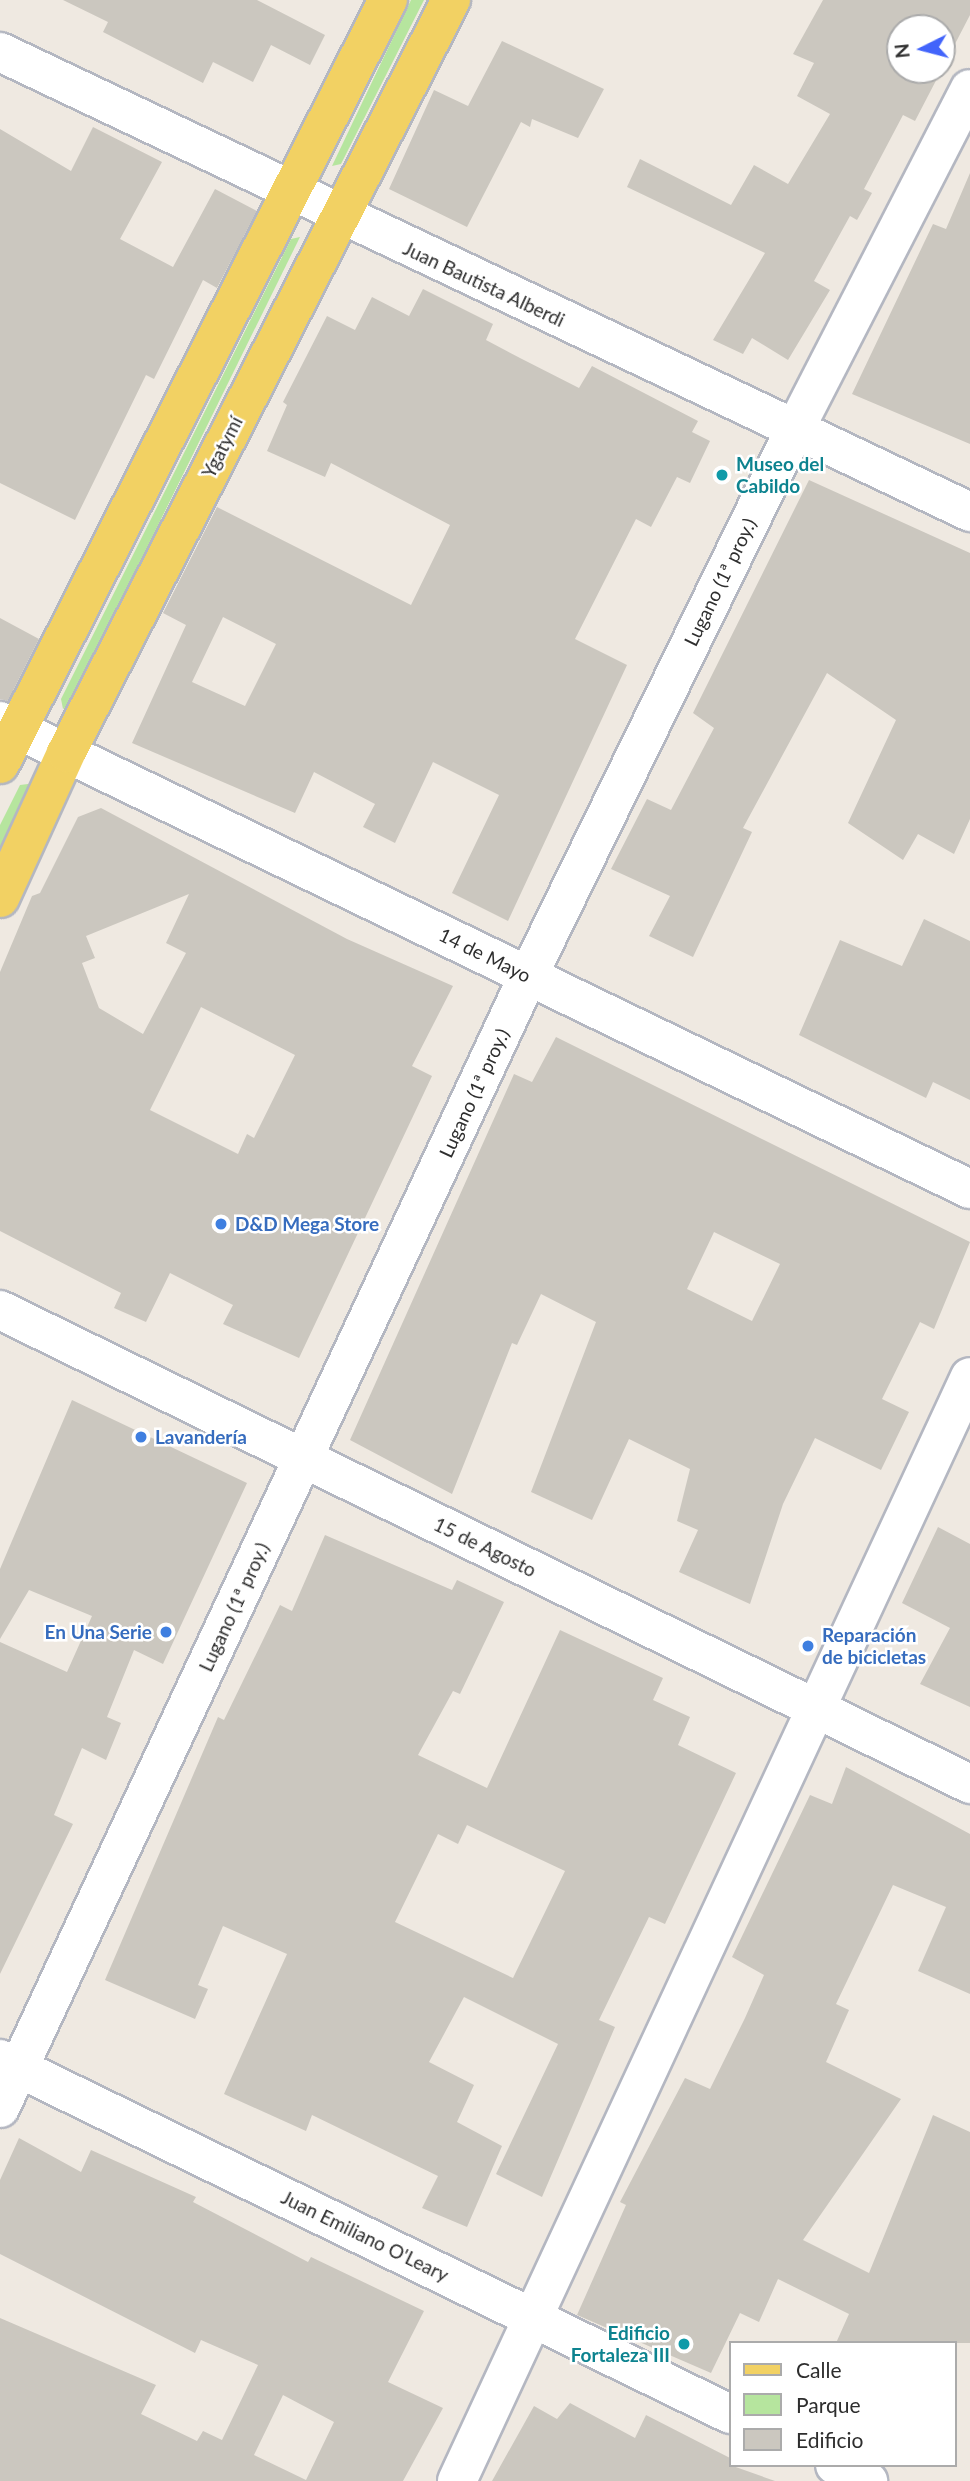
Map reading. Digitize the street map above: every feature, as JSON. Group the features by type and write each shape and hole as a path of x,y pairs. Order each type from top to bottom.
{"main road":[{"path":"0,764 8,724 388,0"},
{"name":"Ygatymí","path":"0,898 66,752 451,0"}],"street":[{"name":"Juan Bautista Alberdi","path":"0,52 339,217 970,512"},
{"name":"Lugano (1ª proy.)","path":"0,2108 9,2063 303,1458 528,976 795,429 970,89"},
{"name":"14 de Mayo","path":"8,724 970,1189"},
{"name":"15 de Agosto","path":"0,1310 970,1784"},
{"path":"457,2481 970,1377"},
{"name":"Juan Emiliano O'Leary","path":"9,2063 729,2414"},
{"path":"839,2467 868,2481"}],"green space":[{"path":"411,0 424,0 341,164 332,166"},
{"path":"300,237 70,704 63,709 61,699 291,239"},
{"path":"28,784 0,848 0,825 20,785"}],"building":[{"path":"63,0 257,0 325,35 310,65 271,45 253,82 213,62 203,83 103,32 108,22"},
{"path":"823,0 970,0 970,15 956,42 956,14 886,14 886,84 934,84 915,121 903,115 864,189 872,193 857,220 850,216 814,281 830,290 788,360 752,338 743,354 713,340 765,253 627,187 640,159 731,205 754,165 788,184 830,114 797,96 814,63 793,54"},
{"path":"502,41 604,89 578,138 532,119 530,127 521,122 467,227 389,189 434,90 468,106"},
{"path":"93,127 162,162 120,239 173,267 215,189 257,211 217,288 203,280 154,379 146,375 75,520 0,483 0,129 71,171"},
{"path":"970,173 970,444 852,394 933,224 946,229"},
{"path":"423,289 493,324 486,340 579,388 592,366 698,421 692,432 710,441 690,483 677,477 651,527 636,519 575,639 627,665 508,921 452,893 499,795 433,762 395,843 363,827 375,804 314,772 295,813 132,743 186,625 163,613 217,507 411,605 450,525 331,463 325,477 267,451 287,405 283,402 327,316 355,330 372,297 409,316","holes":["223,617 276,644 245,706 192,682"]},
{"path":"809,480 970,553 970,819 954,854 918,834 903,860 848,823 896,720 827,673 743,828 752,832 693,957 649,936 670,896 611,869 647,799 671,810 714,728 693,713"},
{"path":"0,618 39,639 8,701 0,699"},
{"path":"101,808 347,939 453,986 412,1066 432,1076 299,1358 223,1324 233,1305 170,1273 146,1322 114,1308 121,1293 0,1231 0,972 32,896 40,893 78,817","holes":["189,894 166,943 186,953 143,1034 99,1008 82,963 95,958 86,936","201,1007 295,1055 254,1138 247,1134 238,1154 150,1110"]},
{"path":"924,919 970,941 970,1100 933,1082 926,1098 799,1035 840,940 902,966"},
{"path":"556,1037 970,1242 934,1329 920,1322 882,1399 909,1412 881,1470 815,1438 783,1504 750,1604 679,1572 698,1530 677,1521 690,1469 629,1439 592,1520 531,1492 596,1322 541,1294 517,1345 512,1343 452,1494 350,1440 514,1074 532,1082","holes":["714,1232 780,1264 752,1321 687,1289"]},
{"path":"72,1400 247,1483 163,1664 134,1650 107,1717 121,1723 106,1760 82,1748 54,1815 73,1824 0,1974 0,1642 67,1672 92,1616 29,1590 0,1639 0,1569"},
{"path":"938,1527 970,1544 970,1707 920,1684 950,1628 902,1603"},
{"path":"325,1535 452,1590 457,1580 504,1602 460,1694 453,1691 418,1755 487,1788 560,1630 663,1678 653,1700 690,1717 678,1745 736,1773 665,1924 649,1917 599,2020 615,2027 542,2197 496,2174 558,2044 464,1997 429,2062 474,2085 457,2122 502,2146 467,2227 422,2208 438,2176 312,2115 306,2131 224,2094 287,1954 223,1926 198,1985 208,1989 195,2019 105,1980 218,1717 224,1720 280,1605 292,1611","holes":["467,1825 565,1871 513,1978 395,1922 438,1834 458,1844"]},
{"path":"846,1767 970,1834 970,1994 918,1971 946,1907 893,1885 836,2004 849,2010 826,2062 901,2099 803,2240 869,2273 933,2115 970,2132 970,2343 837,2341 849,2314 778,2279 759,2322 740,2313 711,2373 577,2315 626,2205 620,2202 685,2078 710,2089 745,2018 764,1975 732,1957 810,1795 832,1804"},
{"path":"19,2138 81,2172 91,2150 196,2197 193,2202 308,2262 311,2257 424,2311 388,2382 443,2408 403,2481 0,2481 0,2318 156,2385 141,2414 197,2441 203,2431 222,2440 258,2365 201,2340 195,2353 0,2254 0,2180","holes":["283,2395 334,2422 306,2480 254,2455"]},
{"path":"570,2403 635,2438 646,2415 729,2457 729,2467 775,2481 492,2481 534,2406 557,2419"}],"place":[{"name":"Museo del Cabildo","path":"722,475"},
{"name":"D&D Mega Store","path":"221,1224"},
{"name":"Lavandería","path":"141,1437"},
{"name":"En Una Serie","path":"166,1632"},
{"name":"Reparación de bicicletas","path":"808,1646"},
{"name":"Edificio Fortaleza III","path":"684,2344"}]}
